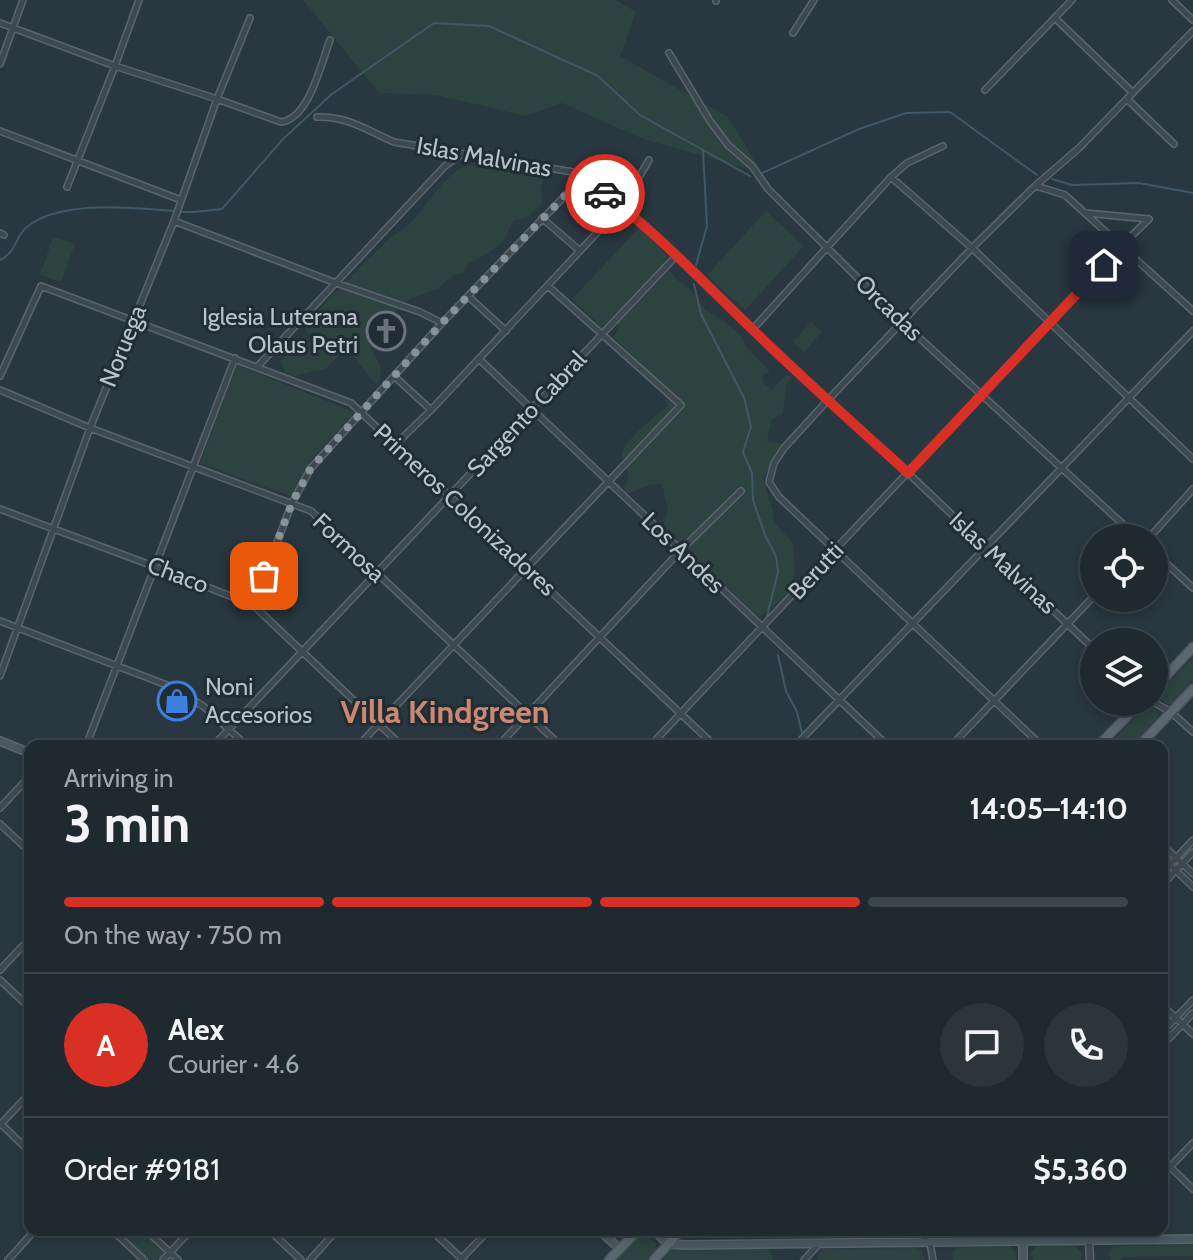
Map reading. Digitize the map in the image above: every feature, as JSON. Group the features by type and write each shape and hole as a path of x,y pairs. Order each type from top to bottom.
{"main road":[{"path":"1168,674 1193,647"},
{"path":"1145,740 1193,689"},
{"path":"1104,740 1127,716"},
{"path":"0,741 24,751"},
{"path":"606,1236 620,1249"},
{"path":"609,1260 632,1236"},
{"path":"660,1236 668,1244 818,1245 1193,1239"},
{"path":"654,1260 675,1236"},
{"path":"1023,1242 1023,1260"}],"street":[{"path":"0,64 23,0"},
{"path":"67,187 139,0"},
{"path":"793,33 814,0"},
{"path":"985,90 1072,0"},
{"path":"1172,0 1193,20"},
{"name":"Noruega","path":"0,676 90,428 250,18"},
{"path":"1055,18 1133,93"},
{"path":"0,23 281,122 289,121 306,103 330,40"},
{"path":"1036,740 779,497 769,482 774,463 784,448 827,401 972,248 1079,148 1193,31"},
{"name":"Orcadas","path":"669,53 710,121 728,145 752,166 768,189 902,322 1123,524"},
{"path":"1127,99 1174,144"},
{"name":"Islas Malvinas","path":"317,117 350,120 394,142 573,172 583,177 622,206 1080,636"},
{"path":"0,131 181,201"},
{"path":"752,330 891,177 907,163 943,146"},
{"path":"257,367 445,166 463,154"},
{"path":"395,445 622,206 649,160"},
{"path":"253,605 292,503 311,468 442,323 583,177"},
{"path":"891,177 972,248 1193,459"},
{"path":"1035,186 1065,195 1193,311"},
{"name":"Berutti","path":"656,740 1149,219 1086,213"},
{"path":"542,218 580,251"},
{"path":"174,219 442,323"},
{"name":"Sargento Cabral","path":"219,740 676,256"},
{"name":"Primeros Colonizadores","path":"0,376 41,286 351,403 708,740"},
{"path":"363,740 681,405 548,286"},
{"path":"469,297 506,331"},
{"path":"801,740 1193,331"},
{"path":"88,740 235,358"},
{"name":"Los Andes","path":"479,359 882,740"},
{"path":"394,376 431,410"},
{"name":"Formosa","path":"0,390 90,428 311,511 554,740"},
{"path":"1162,524 1193,489"},
{"path":"504,740 681,550 741,491"},
{"name":"Chaco","path":"0,509 253,605 395,740"},
{"path":"1168,565 1193,588"},
{"path":"957,740 1080,611"},
{"path":"0,621 172,687 203,706 241,740"},
{"path":"1168,710 1193,732"},
{"path":"0,808 24,782"},
{"path":"0,824 24,846"},
{"path":"1193,840 1170,865 1193,887"},
{"path":"1168,850 1193,874"},
{"path":"1168,879 1193,852"},
{"path":"0,970 24,944"},
{"path":"0,980 24,1002"},
{"path":"1168,1026 1193,1000"},
{"path":"1168,1011 1193,1034"},
{"path":"1168,1040 1193,1013"},
{"path":"24,1099 0,1124 24,1146"},
{"path":"1193,1143 1170,1167 1193,1189"},
{"path":"8,1260 30,1236"},
{"path":"118,1236 144,1260"},
{"path":"152,1236 178,1260"},
{"path":"163,1260 186,1236"},
{"path":"275,1236 301,1260"},
{"path":"310,1260 332,1236"},
{"path":"437,1236 461,1260 483,1236"},
{"path":"922,1236 930,1243 933,1260"},
{"path":"1084,1236 1089,1241 1090,1260"},
{"path":"804,1260 818,1245"}],"green space":[{"path":"303,0 616,0 636,12 620,56 728,117 762,173 643,139 562,103 526,116 436,95 379,93"},
{"path":"476,162 535,172 544,180 541,186 542,203 526,217 514,220 504,240 468,263 463,273 452,276 438,289 411,298 389,317 370,341 381,371 378,387 347,348 324,370 292,376 285,372 281,361 287,354 316,338 314,332 306,333 306,322 391,237 416,217 446,180"},
{"path":"766,211 804,246 745,310 707,275"},
{"path":"639,228 668,256 663,263 676,279 690,289 706,310 741,336 748,349 770,371 762,376 764,384 772,389 786,375 792,377 786,386 783,414 772,419 767,441 781,444 763,479 774,522 793,543 795,574 787,595 760,617 749,613 677,543 676,534 670,535 662,528 668,510 662,484 627,494 624,487 628,474 623,451 633,436 668,405 659,381 613,337 619,327 613,316 602,327 572,299"},
{"path":"53,237 75,244 61,282 40,275"},
{"path":"811,322 822,332 804,352 793,342"},
{"path":"237,365 354,412 311,461 293,497 200,463"},
{"path":"1193,657 1193,682 1169,705 1168,684"},
{"path":"1136,716 1158,716 1138,740 1114,740"},
{"path":"124,1236 146,1236 163,1252 159,1260 150,1260"},
{"path":"636,1236 648,1236 656,1243 656,1252 648,1260 612,1260"},
{"path":"1074,1245 1081,1252 1081,1260 1033,1260 1030,1253 1036,1246"},
{"path":"1193,1245 1193,1256 1123,1257 1122,1260 1111,1260 1109,1256 1114,1246"},
{"path":"1009,1246 1016,1252 1016,1260 953,1260 951,1254 957,1247"},
{"path":"765,1247 773,1260 664,1260 671,1249"},
{"path":"917,1248 922,1251 925,1260 818,1260 817,1255 822,1249"}],"waterway":[{"path":"180,212 222,209 283,139 332,94 434,23 489,26 598,76 640,115 750,176"},
{"path":"762,173 859,129 906,113 950,112 1037,175"},
{"path":"696,265 707,226 703,151"},
{"path":"1052,179 1072,185 1139,183 1193,193"},
{"path":"0,260 10,252 27,227 59,212 98,207 174,211"},
{"path":"694,284 701,314 744,398 751,427 743,452 752,473 753,500 776,556 778,572 767,616"},
{"path":"778,655 786,691 797,712 802,733"}],"way so far":[{"path":"264,576 292,503 311,468 442,323 583,177 605,194"}],"place":[{"name":"Iglesia Luterana Olaus Petri","path":"386,331"},
{"name":"Noni Accesorios","path":"177,701"}],"district":[{"name":"Villa Kindgreen","path":"445,712"}],"route":[{"path":"605,194 622,206 908,473 1104,265"}]}
